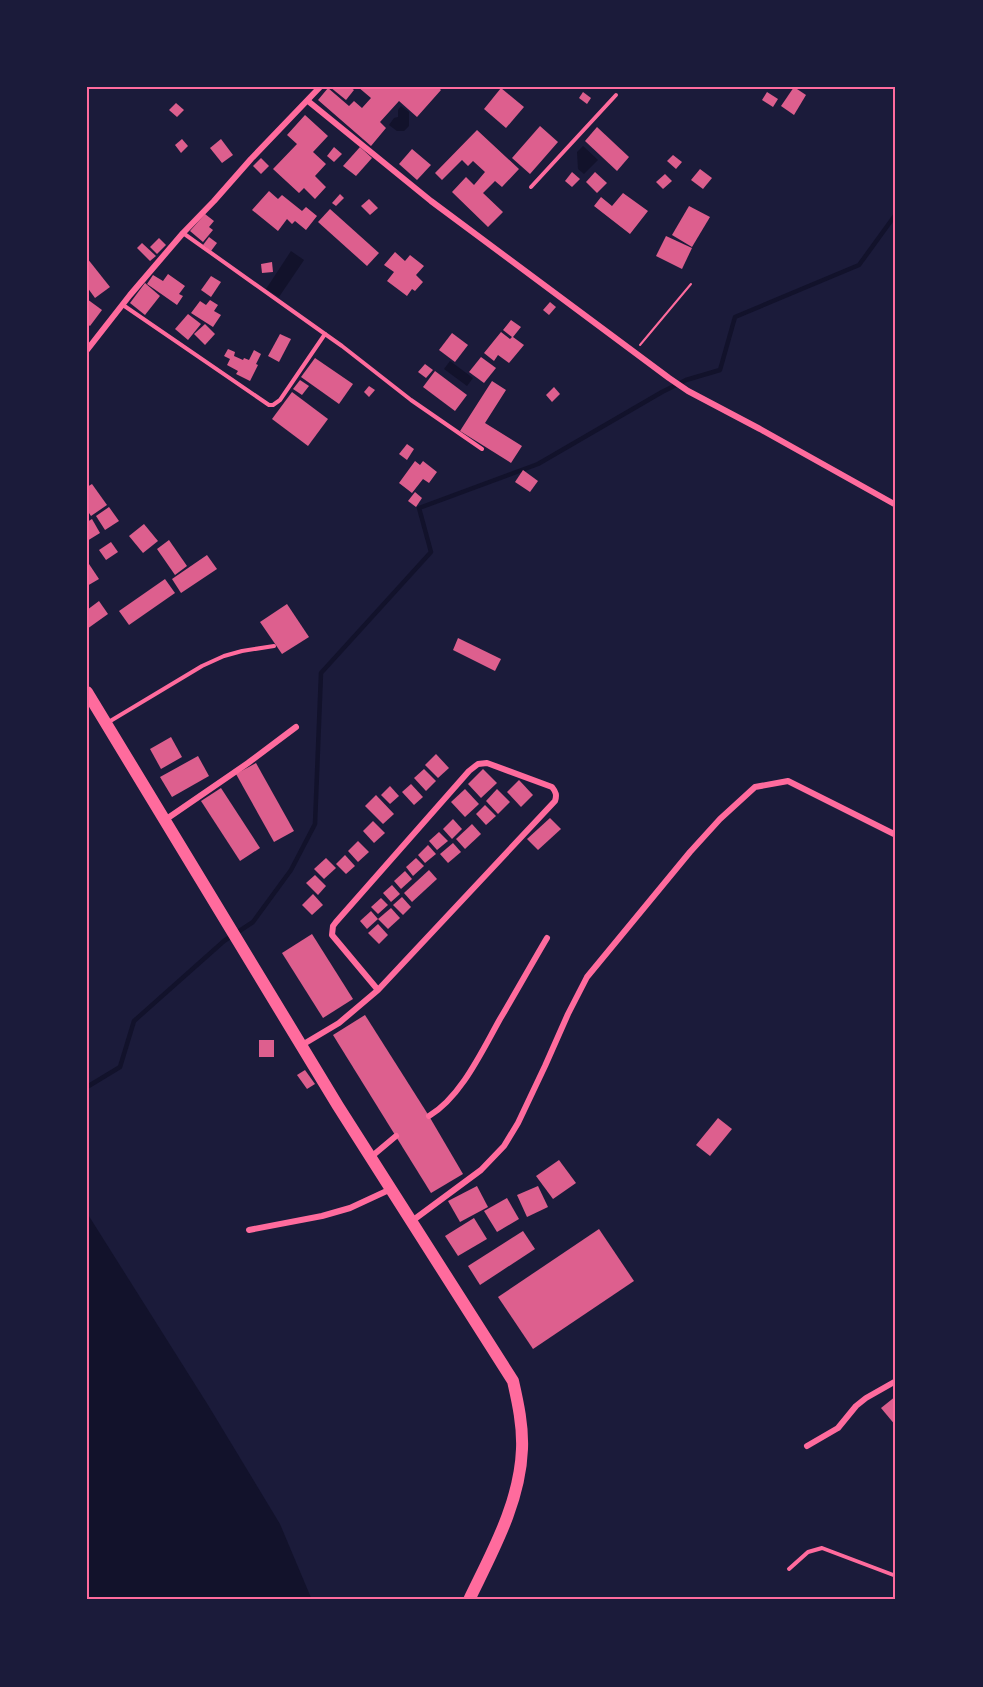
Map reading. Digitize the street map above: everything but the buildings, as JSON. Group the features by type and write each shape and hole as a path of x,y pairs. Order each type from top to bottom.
{"highway":[{"path":"89,701 106,723 301,1046 513,1381 520,1415 522,1449 516,1486 508,1516 469,1600"}],"street":[{"path":"87,350 183,233 320,87"},
{"path":"308,101 431,201 669,378 688,391 896,505"},
{"path":"164,821 296,727"},
{"path":"301,1046 339,1023 378,990 555,801 556,792 552,787 487,763 478,764 469,771 336,922 332,935 378,990"},
{"path":"411,1221 482,1170 504,1146 518,1123 587,977 690,852 720,819 756,787 788,781 896,835"},
{"path":"429,1116 439,1110 455,1093 547,938"},
{"path":"371,1157 396,1136"},
{"path":"249,1230 322,1216 350,1208 392,1189"},
{"path":"807,1446 838,1428 856,1406 866,1398 896,1381"}],"lane":[{"path":"531,187 616,95"},
{"path":"183,233 325,334 411,400 482,449"},
{"path":"122,305 270,405 280,400 325,334"},
{"path":"106,723 202,666 224,656 274,646"},
{"path":"789,1569 808,1552 822,1548 896,1576"}],"path":[{"path":"635,351 691,284"}],"shaded area":[{"path":"401,106 409,112 409,126 404,131 397,131 389,125 394,118 398,117 398,110"},
{"path":"583,146 598,160 584,174 578,169 577,152"},
{"path":"291,251 304,260 279,297 266,289"},
{"path":"450,361 473,378 467,386 444,369"},
{"path":"87,1213 280,1524 312,1600 87,1600"}],"waterway":[{"path":"87,1087 120,1067 134,1021 224,941 253,922 291,870 315,824 321,673 431,552 419,508 538,464 662,392 686,380 720,370 735,317 859,265 896,214"}]}
